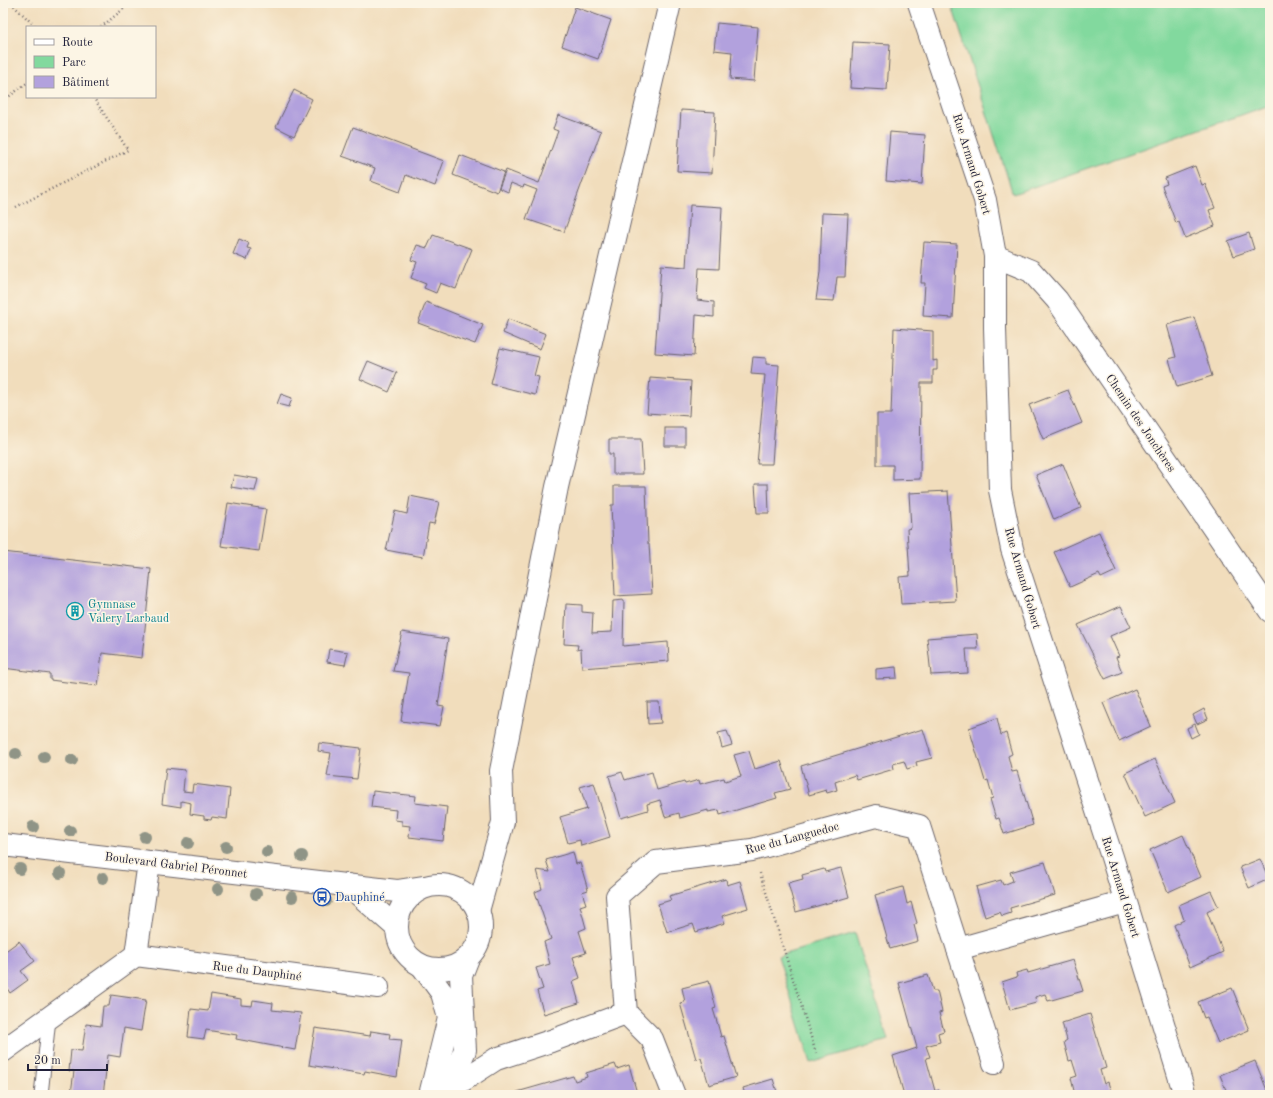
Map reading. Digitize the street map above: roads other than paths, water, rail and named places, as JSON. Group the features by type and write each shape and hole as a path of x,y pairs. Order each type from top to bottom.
{"street":[{"path":"478,911 504,822 501,771 557,486 670,3"},
{"name":"Rue Armand Gobert","path":"919,3 985,200 995,256 995,328 1000,490 1012,549 1185,1095"},
{"name":"Chemin des Jonchères","path":"995,256 1031,271 1057,300 1270,611"},
{"name":"Rue du Languedoc","path":"626,1013 617,896 656,862 752,850 876,816 919,826 994,1063"},
{"name":"Boulevard Gabriel Péronnet","path":"3,845 397,891 423,888"},
{"path":"3,1051 136,955 149,862"},
{"path":"441,1093 466,1050 460,976 468,958 478,944 481,927 478,911 469,897 456,888 439,884 423,888 409,896 399,910 396,927 399,943 408,957 422,966 438,970 455,966 468,958"},
{"path":"348,885 396,927"},
{"path":"958,949 1125,902"},
{"name":"Rue du Dauphiné","path":"136,955 378,987"},
{"path":"422,966 442,993 449,1018 441,1093"},
{"path":"441,1093 496,1059 552,1041 626,1013 652,1039 674,1095"},
{"path":"466,1050 475,1051 496,1059"}],"lane":[{"path":"41,1095 49,1018"}],"place":[{"name":"Gymnase Valery Larbaud","path":"75,611"},
{"name":"Dauphiné","path":"322,897"}]}
